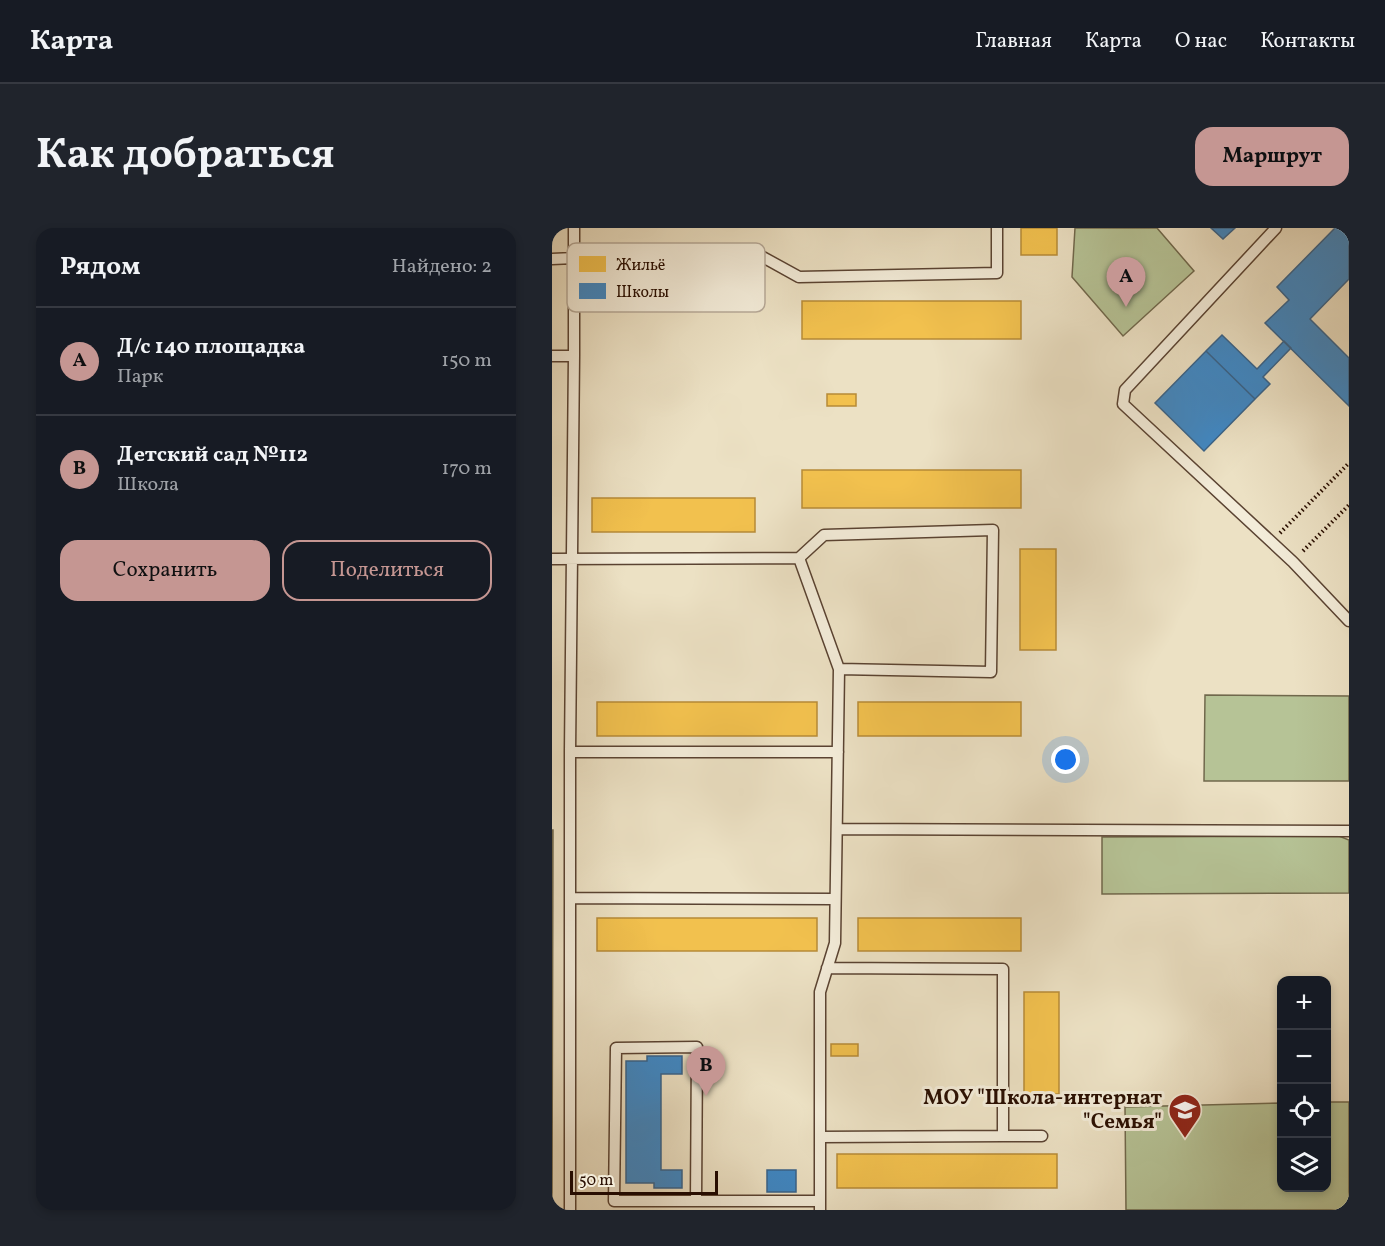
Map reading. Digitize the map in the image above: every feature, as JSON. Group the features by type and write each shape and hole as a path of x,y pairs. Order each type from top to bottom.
{"lane":[{"path":"765,258 799,277 997,273 997,228"},
{"path":"1276,228 1125,390 1123,404 1293,562 1349,621"},
{"path":"552,259 567,258"},
{"path":"570,1210 570,752 574,559 574,312"},
{"path":"552,356 574,356"},
{"path":"552,559 799,558 824,535 993,530 991,672 839,669"},
{"path":"696,1201 697,1047 616,1048 614,1201 696,1201 820,1206 820,992 835,943 839,669 799,558"},
{"path":"570,752 838,752"},
{"path":"837,829 1349,831"},
{"path":"570,898 835,899"},
{"path":"827,968 1003,969 1003,1136"},
{"path":"820,1137 1042,1136"}],"path":[{"path":"1271,542 1349,463"},
{"path":"1293,562 1349,505"}],"green space":[{"path":"1075,228 1157,228 1194,271 1123,336 1072,277"},
{"path":"1205,695 1349,696 1349,781 1204,781"},
{"path":"552,830 553,830 552,1210"},
{"path":"1339,836 1349,840 1349,893 1102,894 1102,837"},
{"name":"МОУ \"Школа-интернат \"Семья\"","path":"1331,1102 1349,1102 1349,1210 1126,1210 1125,1107 1277,1103 1277,1192 1331,1192"}],"building: Жильё":[{"path":"1021,228 1057,228 1057,255 1021,255"},
{"path":"802,301 1021,301 1021,339 802,339"},
{"path":"827,394 856,394 856,406 827,406"},
{"path":"802,470 1021,470 1021,508 802,508"},
{"path":"592,498 755,498 755,532 592,532"},
{"path":"1020,549 1056,549 1056,650 1020,650"},
{"path":"597,702 817,702 817,736 597,736"},
{"path":"858,702 1021,702 1021,736 858,736"},
{"path":"597,918 817,918 817,951 597,951"},
{"path":"858,918 1021,918 1021,951 858,951"},
{"path":"1024,992 1059,992 1059,1094 1024,1094"},
{"path":"831,1044 858,1044 858,1056 831,1056"},
{"path":"837,1154 1057,1154 1057,1188 837,1188"}],"building: Школы":[{"path":"1211,228 1235,228 1223,239"},
{"path":"1335,228 1345,228 1349,232 1349,279 1310,319 1349,358 1349,406 1265,323 1289,300 1277,287"},
{"path":"1222,335 1257,369 1284,341 1291,348 1263,377 1270,384 1255,399 1206,351"},
{"path":"1206,351 1255,399 1204,451 1155,403"},
{"path":"647,1056 682,1056 682,1074 661,1074 661,1170 682,1170 682,1188 654,1188 654,1183 626,1183 626,1061 647,1061"},
{"path":"767,1170 796,1170 796,1192 767,1192"}],"place":[{"name":"Д/с 140 площадка","path":"1126,307"},
{"name":"Детский сад №112","path":"706,1096"},
{"name":"МОУ \"Школа-интернат \"Семья\"","path":"1185,1139"}]}
